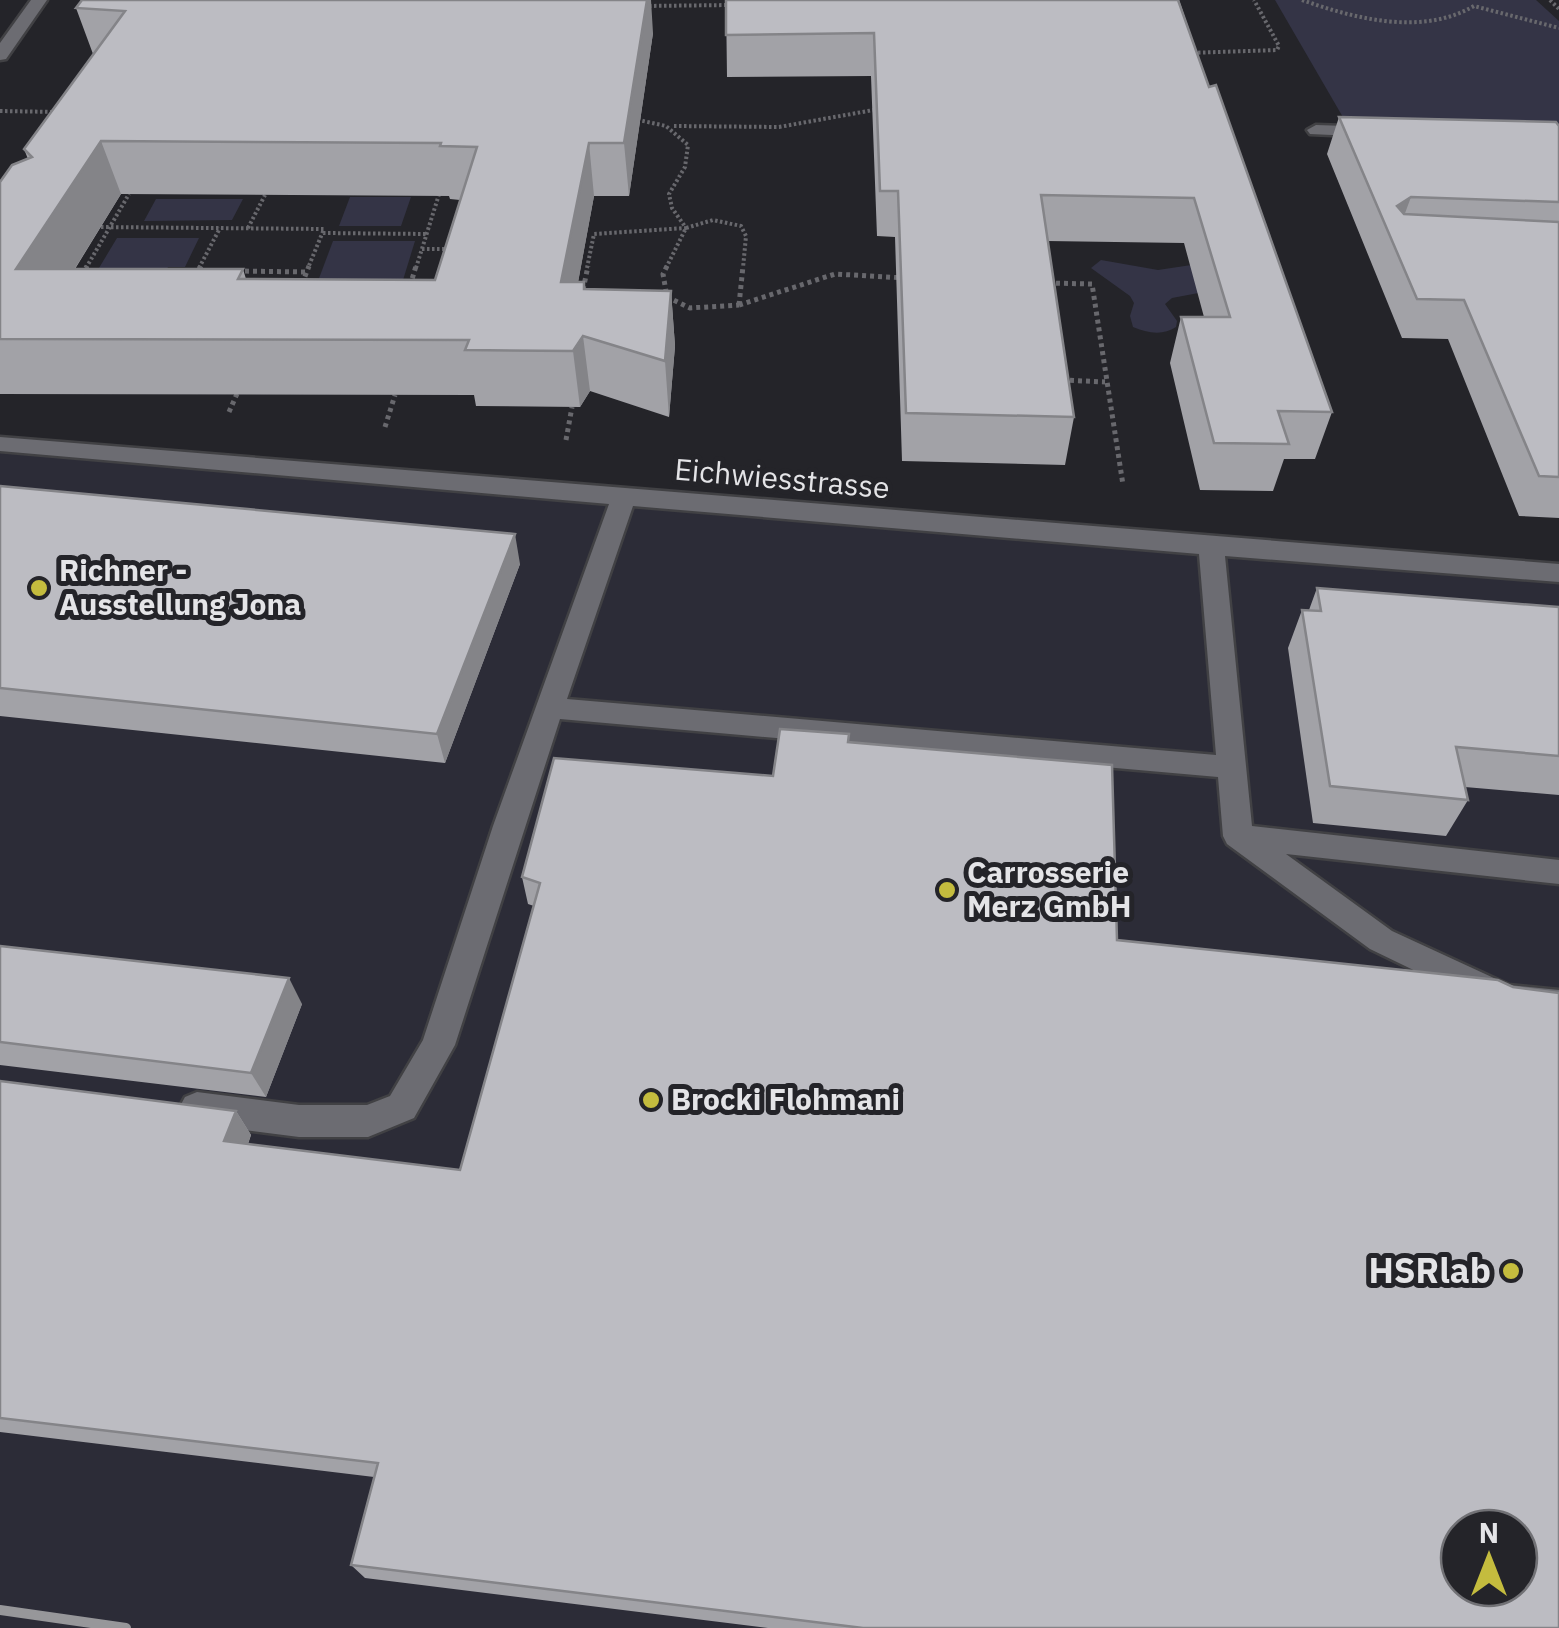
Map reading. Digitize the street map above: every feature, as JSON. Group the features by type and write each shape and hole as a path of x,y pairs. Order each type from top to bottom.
{"street":[{"path":"0,55 40,0"},
{"path":"1316,130 1392,133"},
{"name":"Eichwiesstrasse","path":"0,444 1559,573"},
{"path":"168,1105 299,1121 368,1121 402,1107 438,1046 508,826 623,498"},
{"path":"1212,547 1238,836 1382,940 1506,999 1559,1004"},
{"path":"551,708 1233,768"},
{"path":"1238,836 1559,872"}],"path":[{"path":"1188,53 1276,50 1279,46 1254,0"},
{"path":"1302,0 1330,12 1431,21 1461,16 1474,6"},
{"path":"1464,0 1559,28"},
{"path":"1550,0 1559,9"},
{"path":"640,6 743,4"},
{"path":"632,118 670,126 779,127 882,109"},
{"path":"0,111 58,112"},
{"path":"670,126 683,135 690,148 686,165 670,188 668,199 672,212 686,228"},
{"path":"404,289 410,289 444,181 429,181"},
{"path":"82,276 129,194"},
{"path":"248,228 265,195"},
{"path":"580,307 594,234 686,228 713,220 741,226 746,236 740,306"},
{"path":"91,228 324,229 323,232"},
{"path":"192,284 220,228"},
{"path":"686,228 663,274 667,297 690,308 740,306 836,274 918,279"},
{"path":"323,232 427,234"},
{"path":"309,288 300,288 323,232"},
{"path":"422,249 463,249"},
{"path":"198,270 216,271"},
{"path":"234,271 307,272"},
{"path":"1036,282 1092,284 1130,521 1112,538"},
{"path":"566,290 583,290"},
{"path":"222,427 246,374"},
{"path":"1050,380 1106,382"}],"shaded area":[{"path":"1275,0 1536,0 1559,21 1559,128 1344,119"},
{"path":"350,197 411,197 401,226 339,226"},
{"path":"156,199 243,199 232,220 144,221"},
{"path":"117,238 199,238 185,267 168,267 150,302 96,273"},
{"path":"333,241 415,241 403,280 318,281"},
{"path":"1101,260 1158,270 1198,264 1209,291 1172,298 1165,304 1177,321 1176,327 1160,333 1144,331 1133,327 1130,316 1134,303 1130,296 1091,268"},
{"path":"0,444 1559,573 1559,1628 0,1628"}],"building":[{"path":"82,0 647,0 624,143 589,143 561,282 584,282 584,289 671,291 665,361 583,336 573,351 465,350 469,340 0,339 0,182 12,165 32,157 24,149 125,11 76,8","holes":["101,141 441,143 440,146 477,147 435,280 238,279 243,269 16,269"]},
{"path":"726,0 1178,0 1209,87 1216,85 1332,412 1278,411 1289,444 1214,443 1181,317 1230,317 1194,198 1041,195 1074,417 906,413 898,191 880,191 874,33 726,35"},
{"path":"1339,117 1556,122 1559,126 1559,202 1411,197 1397,206 1404,214 1559,222 1559,477 1539,476 1464,300 1417,299"},
{"path":"0,486 515,534 437,734 0,688"},
{"path":"1317,588 1559,607 1559,756 1456,747 1468,800 1330,786 1302,610 1321,611"},
{"path":"780,729 849,734 848,742 1112,765 1117,940 1498,980 1513,987 1559,993 1559,1628 863,1628 351,1565 378,1463 0,1418 0,1081 236,1111 224,1141 460,1170 540,883 522,877 554,758 773,776"},
{"path":"0,946 289,978 251,1073 0,1042"}],"railway":[{"path":"0,1610 126,1628"}],"place":[{"name":"Richner - Ausstellung Jona","path":"39,588"},
{"name":"Carrosserie Merz GmbH","path":"947,890"},
{"name":"Brocki Flohmani","path":"651,1100"},
{"name":"HSRlab","path":"1511,1271"}]}
